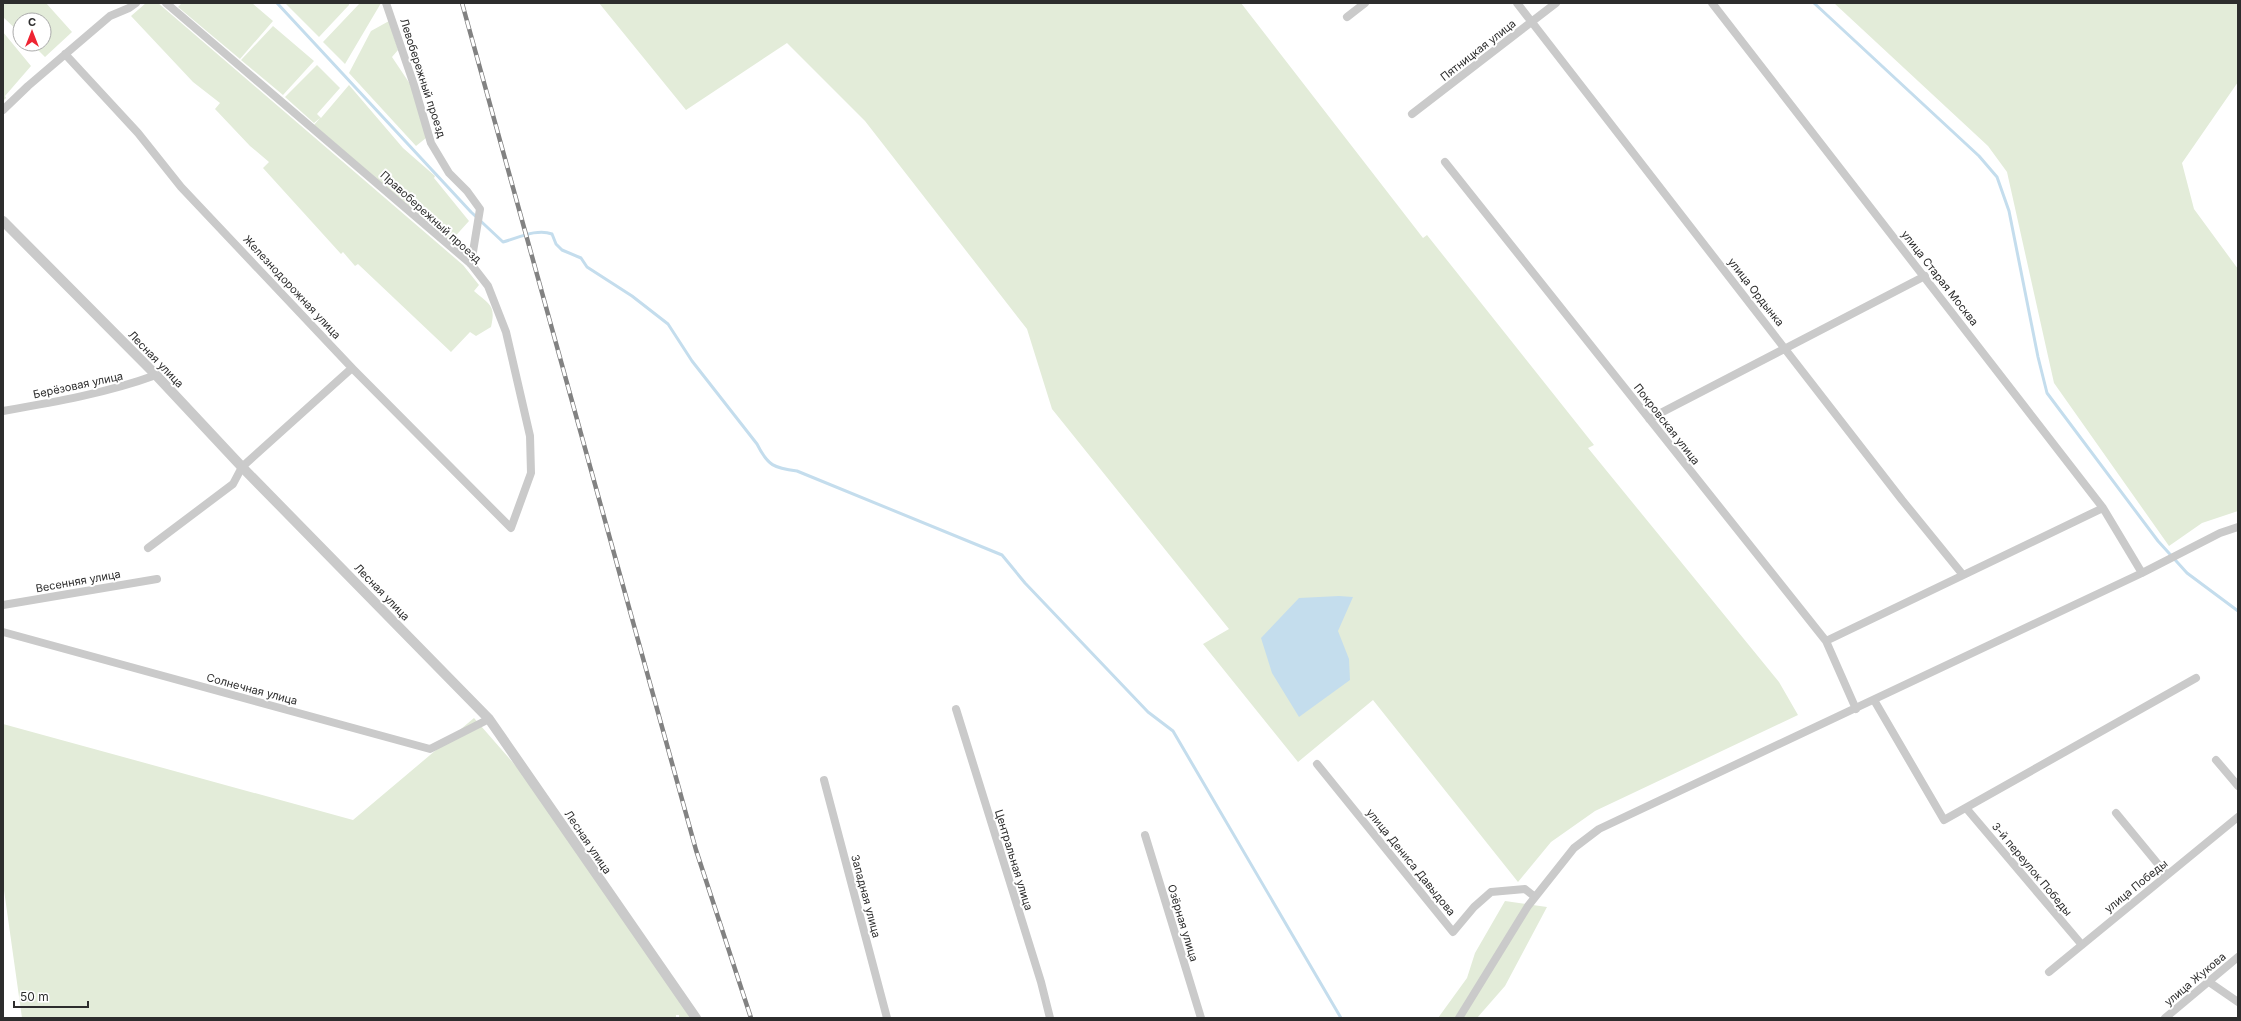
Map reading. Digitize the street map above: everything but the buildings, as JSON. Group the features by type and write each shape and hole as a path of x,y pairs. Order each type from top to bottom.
{"street":[{"path":"3,110 110,16 129,8 136,3"},
{"name":"Правобережный проезд","path":"166,3 471,264 488,286 506,332 530,436 530,473 511,528"},
{"name":"Левобережный проезд","path":"386,3 414,85 431,143 449,172 467,191 480,208 471,264"},
{"path":"1348,17 1365,3"},
{"name":"улица Ордынка","path":"1517,3 1785,347 1902,500 1963,575"},
{"name":"Пятницкая улица","path":"1412,114 1556,3"},
{"name":"улица Старая Москва","path":"1712,3 1925,276 2103,508 2142,573"},
{"name":"Железнодорожная улица","path":"65,54 138,133 181,187 352,368 511,528"},
{"name":"Покровская улица","path":"1445,162 1826,641 1856,708"},
{"name":"Лесная улица","path":"3,221 156,375 242,467 489,719 696,1018"},
{"path":"1649,419 1785,347 1925,276"},
{"path":"148,548 233,484 242,467 352,368"},
{"name":"Берёзовая улица","path":"3,410 58,402 131,384 156,375"},
{"path":"1826,641 2103,508"},
{"path":"1459,1018 1535,897 1574,848 1600,829 2142,573 2220,533 2238,527"},
{"name":"Весенняя улица","path":"3,605 157,579"},
{"name":"Солнечная улица","path":"3,632 430,749 489,719"},
{"path":"1874,700 1944,820 2196,678"},
{"name":"Центральная улица","path":"956,709 1041,982 1050,1018"},
{"path":"2216,760 2238,786"},
{"name":"улица Дениса Давыдова","path":"1317,764 1453,932 1474,907 1491,892 1525,889 1535,897"},
{"name":"Западная улица","path":"824,780 887,1018"},
{"name":"3-й переулок Победы","path":"1966,808 2082,945"},
{"path":"2116,813 2167,875"},
{"name":"улица Победы","path":"2049,972 2238,817"},
{"name":"Озёрная улица","path":"1145,834 1200,1018"},
{"name":"улица Жукова","path":"2165,1018 2238,957"},
{"path":"2209,982 2238,1002"}],"green space":[{"path":"3,3 46,3 72,32 52,51 52,12 12,12 12,25 3,17"},
{"path":"146,3 158,3 463,265 479,285 474,291 488,303 492,310 493,314 491,327 476,336 470,332 451,352 358,264 355,266 343,252 341,254 263,168 269,162 250,146 215,109 220,103 193,82 131,16"},
{"path":"182,3 252,3 273,21 240,59 178,7"},
{"path":"285,3 349,3 349,5 319,37"},
{"path":"360,3 381,3 345,64 323,42"},
{"path":"599,3 1241,3 1423,238 1427,235 1594,445 1588,448 1779,682 1798,715 1595,811 1551,842 1518,882 1373,700 1298,762 1203,644 1229,629 1052,409 1027,329 865,121 787,43 686,110"},
{"path":"1834,3 2238,3 2238,82 2182,163 2194,209 2238,269 2238,511 2202,523 2169,546 2054,383 2007,172 1988,146"},
{"path":"389,21 398,50 392,57 412,87 426,138 416,146 349,73 371,31"},
{"path":"273,26 314,61 283,95 241,60"},
{"path":"3,32 12,43 12,52 19,52 31,66 5,96 6,98 3,101"},
{"path":"40,52 50,52 45,57"},
{"path":"317,65 340,88 317,114 321,118 349,85 403,148 435,176 434,178 469,221 450,242 314,125 320,118 314,123 285,97"},
{"path":"474,718 543,797 692,1018 679,1018 679,1015 676,1015 676,1018 22,1018 3,883 3,724 353,820"},
{"path":"1505,901 1547,907 1505,986 1477,1018 1438,1018 1467,978 1475,953"}],"water":[{"path":"1339,596 1353,597 1338,631 1349,659 1350,680 1299,717 1272,673 1261,638 1299,598"}],"waterway":[{"path":"277,3 471,212 503,242 540,232 552,234 556,244 562,250 581,258 587,267 632,296 668,324 692,361 772,465 783,469 797,471 1002,555 1025,583 1148,712 1173,731 1341,1018"},
{"path":"1814,3 1979,156 1997,177 2009,211 2038,357 2047,393 2158,541 2187,573 2238,611"}],"railway":[{"path":"462,3 696,850 751,1018"}]}
